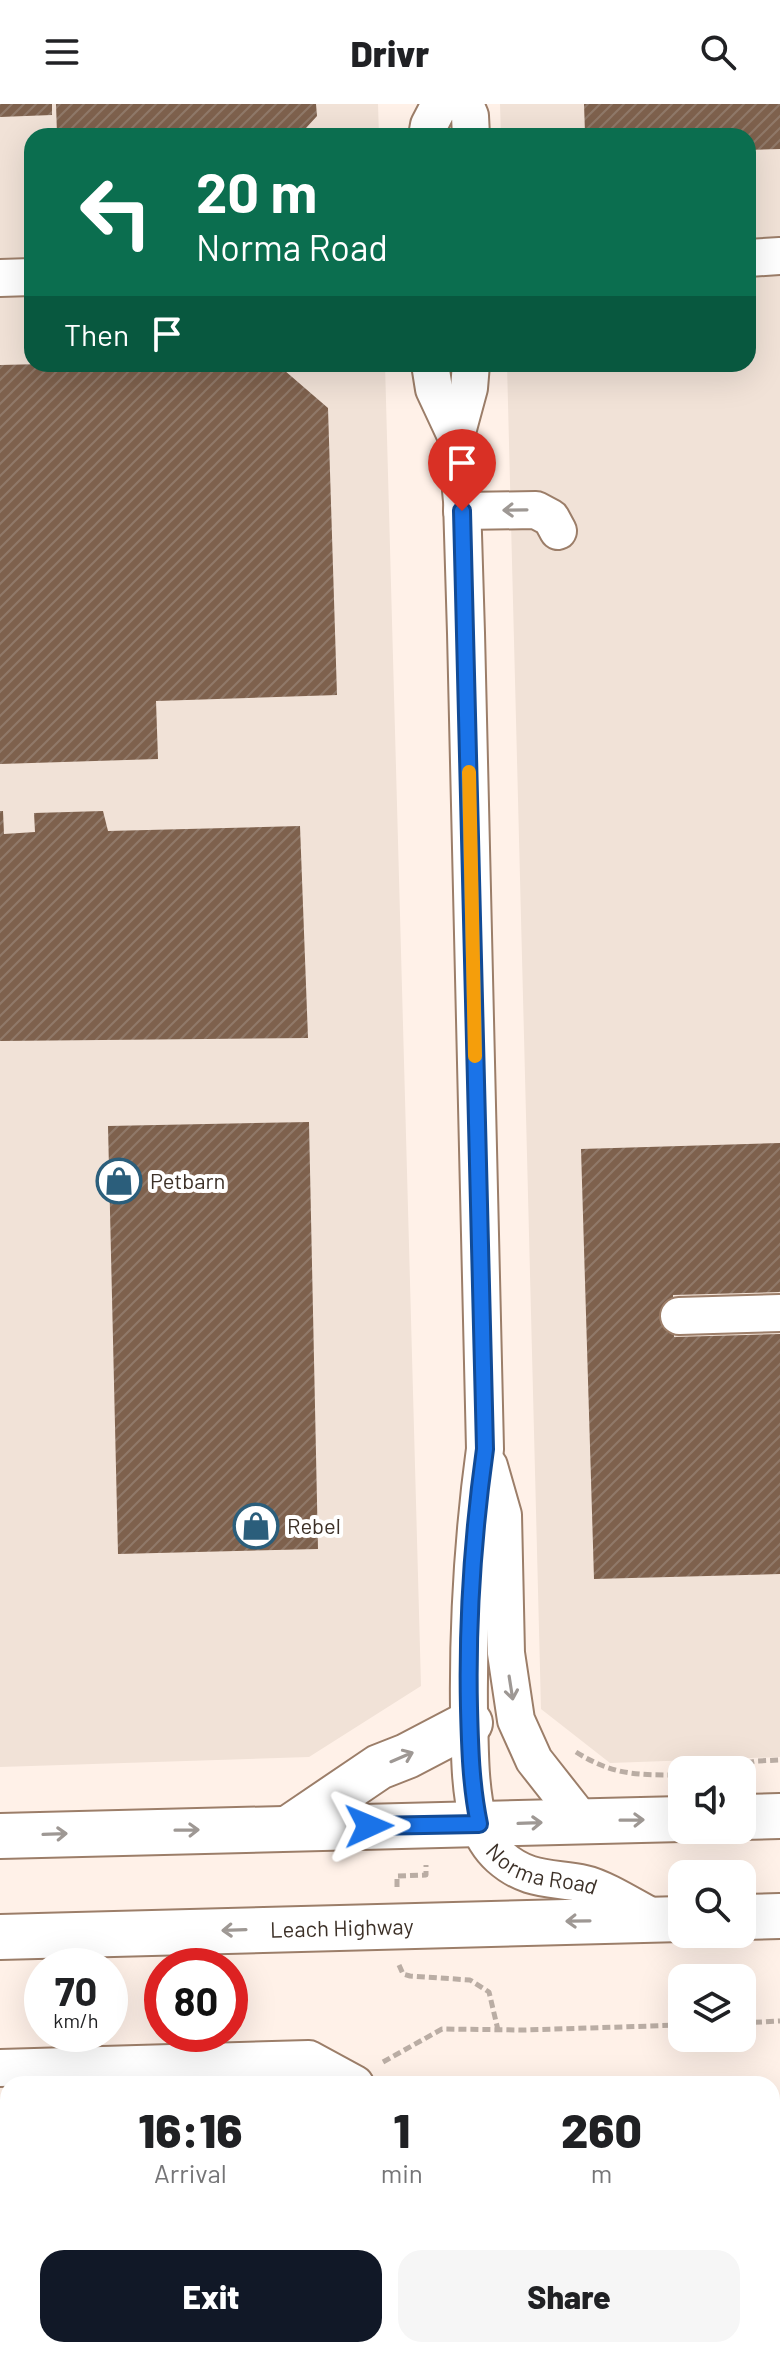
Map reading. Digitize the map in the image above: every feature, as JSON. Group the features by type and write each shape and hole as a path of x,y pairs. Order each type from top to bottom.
{"highway":[{"path":"289,1828 379,1767 470,1723"},
{"path":"756,1817 780,1816"},
{"path":"0,1836 668,1819"},
{"path":"756,1917 780,1916"},
{"name":"Leach Highway","path":"0,1937 668,1919"}],"street":[{"path":"428,128 440,104"},
{"path":"465,104 471,128"},
{"path":"756,258 780,256"},
{"path":"0,278 24,277"},
{"name":"Norma Road","path":"431,372 434,389 456,436"},
{"name":"Norma Road","path":"470,372 456,436 462,511 485,1449 469,1611 470,1775 479,1824 498,1856 534,1876 587,1884 668,1919"},
{"path":"462,511 536,510 551,518 558,531"},
{"path":"679,1316 780,1313"},
{"name":"Norma Road","path":"485,1449 503,1515 506,1653 516,1720 534,1760 582,1821"},
{"path":"0,2068 309,2059 340,2076"}],"path":[{"path":"566,1746 615,1772 668,1775"},
{"path":"756,1761 780,1760"},
{"path":"398,1896 397,1876 426,1875 426,1856"},
{"path":"398,1959 403,1974 470,1980 489,1992 498,2030"},
{"path":"756,2022 780,2021"},
{"path":"365,2076 388,2059 442,2029 668,2025"}],"shaded area":[{"path":"0,104 378,104 379,128 24,128 24,372 385,372 421,1686 309,1757 0,1767"},
{"path":"500,104 780,104 780,1757 668,1756 668,1761 610,1763 541,1709 507,372 756,372 756,128 501,128"}],"building":[{"path":"0,104 52,104 52,115 0,117"},
{"path":"56,104 316,104 317,116 306,128 57,128"},
{"path":"584,104 780,104 780,149 756,150 756,128 585,128"},
{"path":"24,364 24,372 286,372 328,408 337,695 156,701 158,759 0,764 0,365"},
{"path":"0,811 3,811 4,834 35,832 34,813 103,811 108,831 300,826 308,1038 0,1041"},
{"path":"309,1122 318,1549 118,1554 108,1126"},
{"path":"780,1143 780,1292 673,1295 674,1337 780,1334 780,1574 594,1579 581,1149"}],"slow traffic":[{"path":"469,772 475,1056"}],"place":[{"name":"Petbarn","path":"119,1181"},
{"name":"Rebel","path":"256,1526"}],"route":[{"path":"369,1826 479,1824 470,1775 469,1611 485,1449 462,511"}]}
